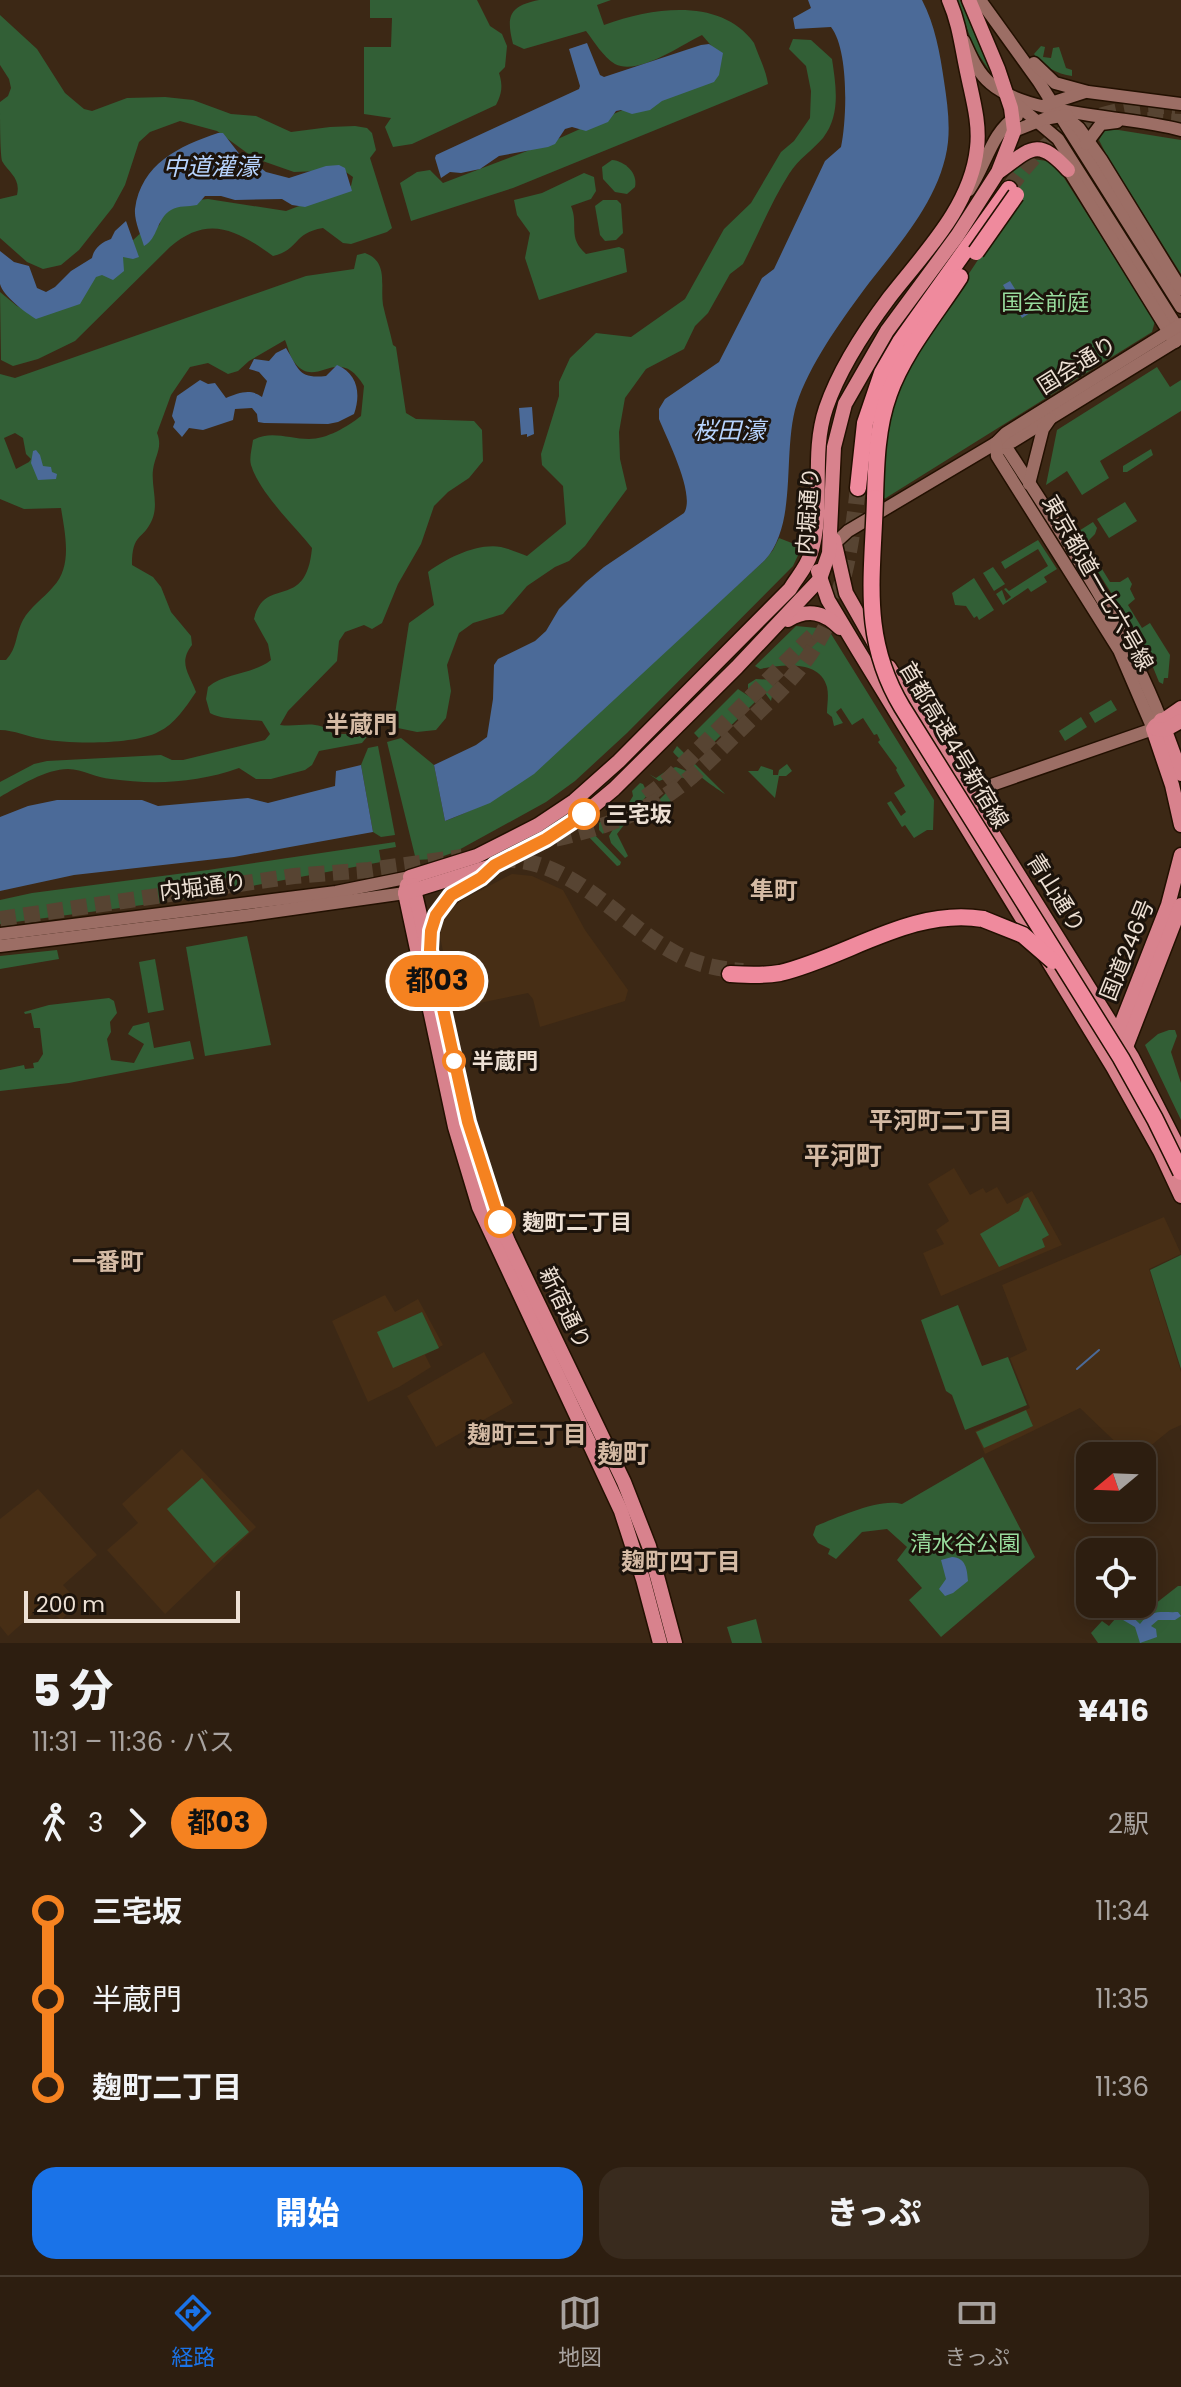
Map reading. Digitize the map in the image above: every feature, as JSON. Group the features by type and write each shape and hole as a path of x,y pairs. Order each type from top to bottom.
{"highway":[{"name":"内堀通り","path":"418,884 507,842 582,795 790,589 809,560 816,529 820,436 832,394 873,321 944,227 972,172 978,137 960,33 949,0"},
{"path":"969,0 1008,97 1014,125"},
{"name":"内堀通り","path":"418,884 495,865 546,839 599,802 773,631 820,571 835,540 831,506 834,447 845,404 887,331 957,236 998,172 1014,125"},
{"path":"998,172 1025,152 1041,149 1053,154 1068,170"},
{"path":"1013,192 976,252 925,313 884,382 872,423 861,489 862,448 868,409 891,358 1013,192"},
{"name":"首都高速4号新宿線","path":"976,252 902,367 886,404 876,475 872,597 875,641 884,673 895,695 1118,1055 1181,1172"},
{"path":"816,529 820,571 846,593"},
{"name":"青山通り","path":"835,540 846,593 857,616 1118,1033 1118,1055 1181,1196"},
{"path":"790,589 820,571"},
{"name":"青山通り","path":"820,571 828,600 955,811 1181,1153"},
{"path":"773,631 797,615 819,613 837,625 858,650"},
{"path":"1160,726 1181,708"},
{"path":"1160,726 1181,721"},
{"path":"1160,726 1181,774"},
{"path":"1160,726 1181,825"},
{"name":"国道246号","path":"1118,1055 1118,1033 1168,905 1181,855"},
{"path":"430,950 433,922 442,904 495,865"},
{"name":"新宿通り","path":"418,884 410,914 455,1127 479,1207 621,1511 660,1643"},
{"name":"新宿通り","path":"418,884 468,1122 491,1198 508,1241 624,1482 649,1546 675,1643"},
{"name":"国道246号","path":"1118,1055 1181,905"},
{"name":"首都高速4号新宿線","path":"730,974 762,975 791,970 927,921 957,917 983,919 1023,935 1048,956 1118,1055"}],"main road":[{"path":"980,0 1085,155 1181,307"},
{"path":"994,19 1011,34 1050,81 1088,92 1181,104"},
{"path":"960,33 981,74 1058,139 1177,332"},
{"path":"961,198 978,178 998,134 1033,117 1055,111 1068,97 1088,92"},
{"path":"1008,97 1055,111 1090,113 1161,125"},
{"path":"1146,99 1150,105 1165,109 1167,117 1161,125"},
{"path":"1055,111 1058,139"},
{"path":"1055,111 1079,128 1088,140 1181,289"},
{"path":"1033,117 1177,332"},
{"path":"1085,155 1088,140 1103,123 1181,127"},
{"name":"国会通り","path":"996,443 1012,442 1177,332"},
{"name":"国会通り","path":"835,540 996,443 1006,433 1177,332"},
{"name":"東京都道一七六号線","path":"1029,484 1043,429 1052,416"},
{"name":"東京都道一七六号線","path":"996,443 1008,450 1128,644 1160,726"},
{"name":"東京都道一七六号線","path":"996,443 997,456 1119,650 1160,726"},
{"path":"831,506 837,517 844,521 854,525 862,523"},
{"path":"955,811 970,795 1039,767 1160,726"},
{"name":"内堀通り","path":"0,946 385,897 418,884"},
{"name":"内堀通り","path":"0,934 418,884"}],"shaded area":[{"path":"512,874 532,876 563,890 585,930 628,990 625,1001 540,1027 533,999 528,993 455,1008 440,937 442,923 447,912 464,899"},
{"path":"954,1168 970,1195 983,1188 986,1193 997,1187 1007,1204 1032,1191 1062,1245 941,1296 923,1253 944,1244 936,1230 949,1221 928,1184"},
{"path":"1164,1217 1181,1254 1149,1269 1181,1372 1181,1425 1155,1442 1115,1442 1080,1408 985,1454 975,1431 1030,1408 1010,1358 1027,1350 1002,1285"},
{"path":"385,1295 395,1312 418,1299 443,1345 425,1355 431,1367 368,1402 332,1321"},
{"path":"484,1352 513,1403 436,1447 407,1396"},
{"path":"182,1449 256,1527 165,1614 107,1550 138,1523 122,1504"},
{"path":"38,1489 97,1555 63,1585 79,1603 61,1620 44,1604 8,1636 0,1626 0,1519"}],"green space":[{"path":"370,0 477,0 490,26 502,34 507,46 505,67 499,73 501,89 496,105 412,144 393,147 385,127 391,118 364,114 364,47 391,47 392,18 370,18"},
{"path":"539,0 611,0 597,5 604,25 647,13 688,10 725,19 741,29 754,43 768,84 513,188 411,221 400,183 417,172 430,170 443,183 551,142 638,103 715,50 702,35 647,63 624,67 607,57 586,31 524,49 513,44 510,19 521,5"},
{"path":"957,0 960,0 991,73 974,48"},
{"path":"0,15 37,49 65,93 84,109 92,111 127,98 165,97 193,100 231,114 256,116 291,132 330,127 367,128 372,133 376,150 370,158 392,228 351,244 343,243 323,228 313,230 288,250 273,256 235,233 210,228 197,231 170,247 75,341 38,359 13,366 1,360 0,292 33,314 112,260 147,227 154,230 160,224 161,212 187,201 208,199 286,211 351,186 353,177 343,170 294,172 254,158 217,131 180,121 150,132 139,142 125,185 113,207 79,250 61,265 43,269 27,262 0,238 0,199 17,195 18,189 1,156 0,102 8,96 11,88 0,65"},
{"path":"793,39 811,40 832,59 836,90 833,120 823,138 789,174 743,264 730,274 708,313 695,326 684,349 646,369 625,398 619,432 620,459 627,489 585,546 569,561 527,586 503,614 473,623 459,633 447,665 451,691 446,718 436,730 417,732 393,727 409,623 434,605 428,572 453,557 482,547 501,547 527,556 566,524 563,486 542,465 541,454 559,396 559,382 570,358 596,333 631,337 685,299 724,229 751,203 781,152 794,141 810,118 811,91 806,66 789,49"},
{"path":"1041,46 1045,47 1043,57 1051,58 1053,48 1059,47 1066,68 1072,70 1072,76 1055,71 1041,62 1034,54"},
{"path":"1106,128 1181,140 1181,274 1107,156 1099,140"},
{"name":"国会前庭","path":"1033,159 1054,162 1155,321 1152,332 881,501 881,469 892,403 909,364 1019,198 1004,186 1017,165"},
{"path":"612,160 626,165 634,177 635,187 627,194 615,192 603,179 602,167"},
{"path":"584,173 594,177 596,191 591,199 571,206 577,242 586,254 619,247 624,249 627,272 539,300 525,258 530,233 517,215 514,200 542,193"},
{"path":"603,200 617,200 621,204 623,233 616,240 605,241 600,235 595,206"},
{"path":"365,253 373,257 380,268 383,305 396,347 406,413 416,419 474,421 482,430 483,461 469,478 434,506 421,544 398,584 382,623 372,629 364,625 345,632 339,641 337,661 288,711 280,725 314,725 333,734 350,734 357,730 357,712 363,713 370,733 362,743 319,751 312,765 305,770 271,779 256,779 239,768 191,780 159,782 105,778 68,769 42,775 0,797 0,782 34,764 47,761 161,755 172,760 183,760 265,740 270,734 262,721 215,715 210,713 206,699 208,687 215,682 271,660 268,644 254,619 259,606 267,598 294,587 302,580 312,548 255,476 250,462 253,440 273,435 316,438 336,432 361,416 364,386 345,368 303,370 293,361 285,340 238,371 228,374 208,363 190,367 171,395 157,433 159,447 153,476 154,514 149,527 136,542 132,565 153,577 161,587 171,612 191,636 192,645 185,663 196,692 175,720 158,732 118,741 68,742 0,730 0,660 6,660 10,655 26,615 59,579 66,549 61,508 24,509 0,499 0,374 15,378 306,276 354,269 357,255","holes":["15,433 23,438 26,454 31,459 16,469 4,438"]},
{"path":"1157,367 1170,387 1181,380 1181,411 1100,461 1109,478 1082,495 1067,471 1046,485 1057,430"},
{"path":"1151,449 1153,455 1123,472 1123,466"},
{"path":"1125,502 1137,521 1109,538 1097,519"},
{"path":"1093,522 1097,528 1095,534 1086,543 1110,582 1120,582 1128,577 1135,599 1128,605 1142,628 1150,623 1170,655 1168,678 1164,678 1163,684 1159,682 1144,645 1074,534"},
{"path":"779,538 802,547 793,566 575,781 546,802 455,852 435,859 416,860 387,742 401,738 434,765 445,821 472,810 517,784 557,752 765,560"},
{"path":"1038,540 1057,569 1044,577 1047,582 1031,592 1028,588 1003,605 996,594 1002,590 1006,601 1011,597 1004,589 1009,591 1048,566 1038,549 1005,569 1001,562"},
{"path":"993,567 1005,584 994,591 983,573"},
{"path":"974,578 994,610 979,620 966,606 955,605 952,593"},
{"path":"796,626 828,629 934,800 933,830 914,838 905,825 902,827 887,803 891,801 901,816 906,812 894,793 905,786 897,768 878,742 877,734 874,735 863,718 852,725 841,708 836,712 843,723 834,726 832,717 827,713 827,687 823,678 808,668 798,666 760,669 755,666"},
{"path":"756,679 773,680 771,701 763,690 757,694 748,690 748,684"},
{"path":"738,689 756,701 708,748 694,733"},
{"path":"1111,700 1117,710 1095,723 1089,713"},
{"path":"1081,717 1087,727 1065,741 1059,731"},
{"path":"378,746 395,835 381,837 373,832 361,765 368,748"},
{"path":"677,746 725,794 673,752"},
{"path":"787,764 792,771 786,776 779,776 775,798 748,771 758,771 761,766 778,775"},
{"path":"676,767 689,772 697,783 675,775 659,781 649,774 656,778"},
{"path":"640,783 648,794 617,834 628,856 625,858 611,843 609,836 633,796 632,791"},
{"path":"674,785 680,787 675,797 654,810 653,806"},
{"path":"618,805 621,809 603,834 599,823"},
{"path":"588,828 621,862 620,865 617,866 585,833"},
{"path":"395,842 396,847 379,850 381,862 165,902 0,924 0,900 32,893"},
{"path":"247,936 271,1045 205,1056 186,947"},
{"path":"57,950 59,959 0,969 0,956"},
{"path":"155,959 164,1010 148,1013 139,962"},
{"path":"109,998 114,1001 117,1013 110,1022 111,1032 107,1039 111,1060 134,1063 144,1044 128,1034 133,1026 149,1022 154,1048 190,1041 194,1059 69,1083 0,1091 0,1070 24,1065 25,1069 34,1068 33,1063 38,1062 43,1054 40,1028 34,1028 31,1013 24,1012 49,1005"},
{"path":"1175,1030 1177,1036 1171,1052 1181,1083 1181,1120 1145,1045 1158,1034"},
{"path":"1028,1197 1049,1235 1042,1239 1045,1247 999,1267 980,1234 1019,1211"},
{"path":"1181,1255 1181,1369 1150,1270"},
{"path":"958,1305 982,1366 1008,1357 1027,1405 965,1430 952,1395 946,1391 921,1320"},
{"path":"422,1312 439,1348 393,1368 377,1332"},
{"path":"1026,1410 1033,1426 984,1448 976,1432"},
{"name":"清水谷公園","path":"983,1457 1035,1557 941,1637 909,1600 922,1588 897,1560 907,1547 887,1529 862,1532 836,1559 828,1554 830,1549 818,1543 813,1535 816,1526 859,1509 902,1504"},
{"path":"202,1478 249,1532 214,1563 167,1509"},
{"path":"1181,1586 1181,1643 1098,1643 1091,1633 1102,1621 1109,1626 1116,1618 1156,1618 1156,1603"},
{"path":"756,1619 762,1643 732,1643 727,1627"}],"water":[{"name":"桜田濠","path":"808,0 922,0 936,39 948,112 948,142 938,181 906,235 821,352 799,397 791,438 782,525 776,544 765,560 534,774 490,803 445,821 434,765 487,737 494,665 498,659 535,641 546,631 559,609 586,582 684,513 687,505 683,481 659,419 659,409 665,399 719,362 762,278 774,269 825,161 841,147 845,103 841,52 831,27 795,29 793,18 811,8"},
{"path":"587,43 600,75 604,77 701,45 709,44 723,53 719,75 714,82 662,101 650,110 632,114 616,111 608,122 586,131 572,127 565,129 555,144 548,147 499,156 480,169 450,172 441,178 436,155 579,89 569,49"},
{"name":"中道灌濠","path":"223,133 241,156 266,172 289,178 339,165 345,168 352,191 305,207 282,199 235,200 205,196 197,205 177,207 166,214 152,239 144,246 135,209 145,180 176,151"},
{"path":"126,221 139,257 123,257 124,271 113,280 102,275 96,277 80,304 36,319 15,304 2,289 0,251 14,262 29,266 37,288 46,292 92,258 97,248 111,239"},
{"path":"1010,281 1030,313 1022,318 1003,285"},
{"path":"286,348 304,374 326,376 337,365 350,374 357,392 354,414 328,424 264,423 258,422 252,408 235,409 233,420 203,430 189,428 182,437 173,427 177,396 200,380 215,383 226,398 249,392 262,397 267,381 259,372 249,369 254,359 269,361"},
{"path":"532,407 534,434 527,437 527,434 521,435 519,408"},
{"path":"36,450 43,466 51,467 52,472 57,474 56,479 38,480 31,463 33,451"},
{"path":"361,765 373,832 234,857 74,875 0,891 0,817 28,806 57,800 142,800 158,806 248,798 268,803 335,786 336,771"},
{"path":"952,1557 963,1562 968,1581 945,1596 939,1589 946,1579 941,1560"},
{"path":"1158,1612 1178,1612 1181,1616 1175,1620 1158,1620 1151,1626 1156,1629 1157,1637 1140,1643 1135,1627 1120,1618 1134,1618 1140,1624 1147,1618 1156,1618"}],"waterway":[{"path":"1077,1369 1099,1350"}],"tunnel":[{"path":"1009,189 1042,150 1080,124 1124,110 1175,106"},
{"path":"1147,120 1181,122"},
{"path":"485,853 580,832 649,806 689,778 775,696 818,642 837,600 858,488"},
{"path":"646,797 668,780 813,635"},
{"path":"0,919 294,876 369,870 462,857"},
{"path":"500,860 526,862 549,869 572,880 677,954 709,966 743,971"}],"bus line":[{"name":"都03","path":"500,1222 466,1115 430,950 431,931 438,909 451,895 481,878 495,865 546,839 584,814"}],"place":[{"name":"三宅坂","path":"584,814"},
{"name":"半蔵門","path":"454,1061"},
{"name":"麹町二丁目","path":"500,1222"}],"district":[{"name":"半蔵門","path":"361,724"},
{"name":"隼町","path":"774,890"},
{"name":"平河町二丁目","path":"941,1120"},
{"name":"平河町","path":"843,1156"},
{"name":"一番町","path":"108,1261"},
{"name":"麹町三丁目","path":"527,1434"},
{"name":"麹町","path":"623,1454"},
{"name":"麹町四丁目","path":"681,1561"}]}
